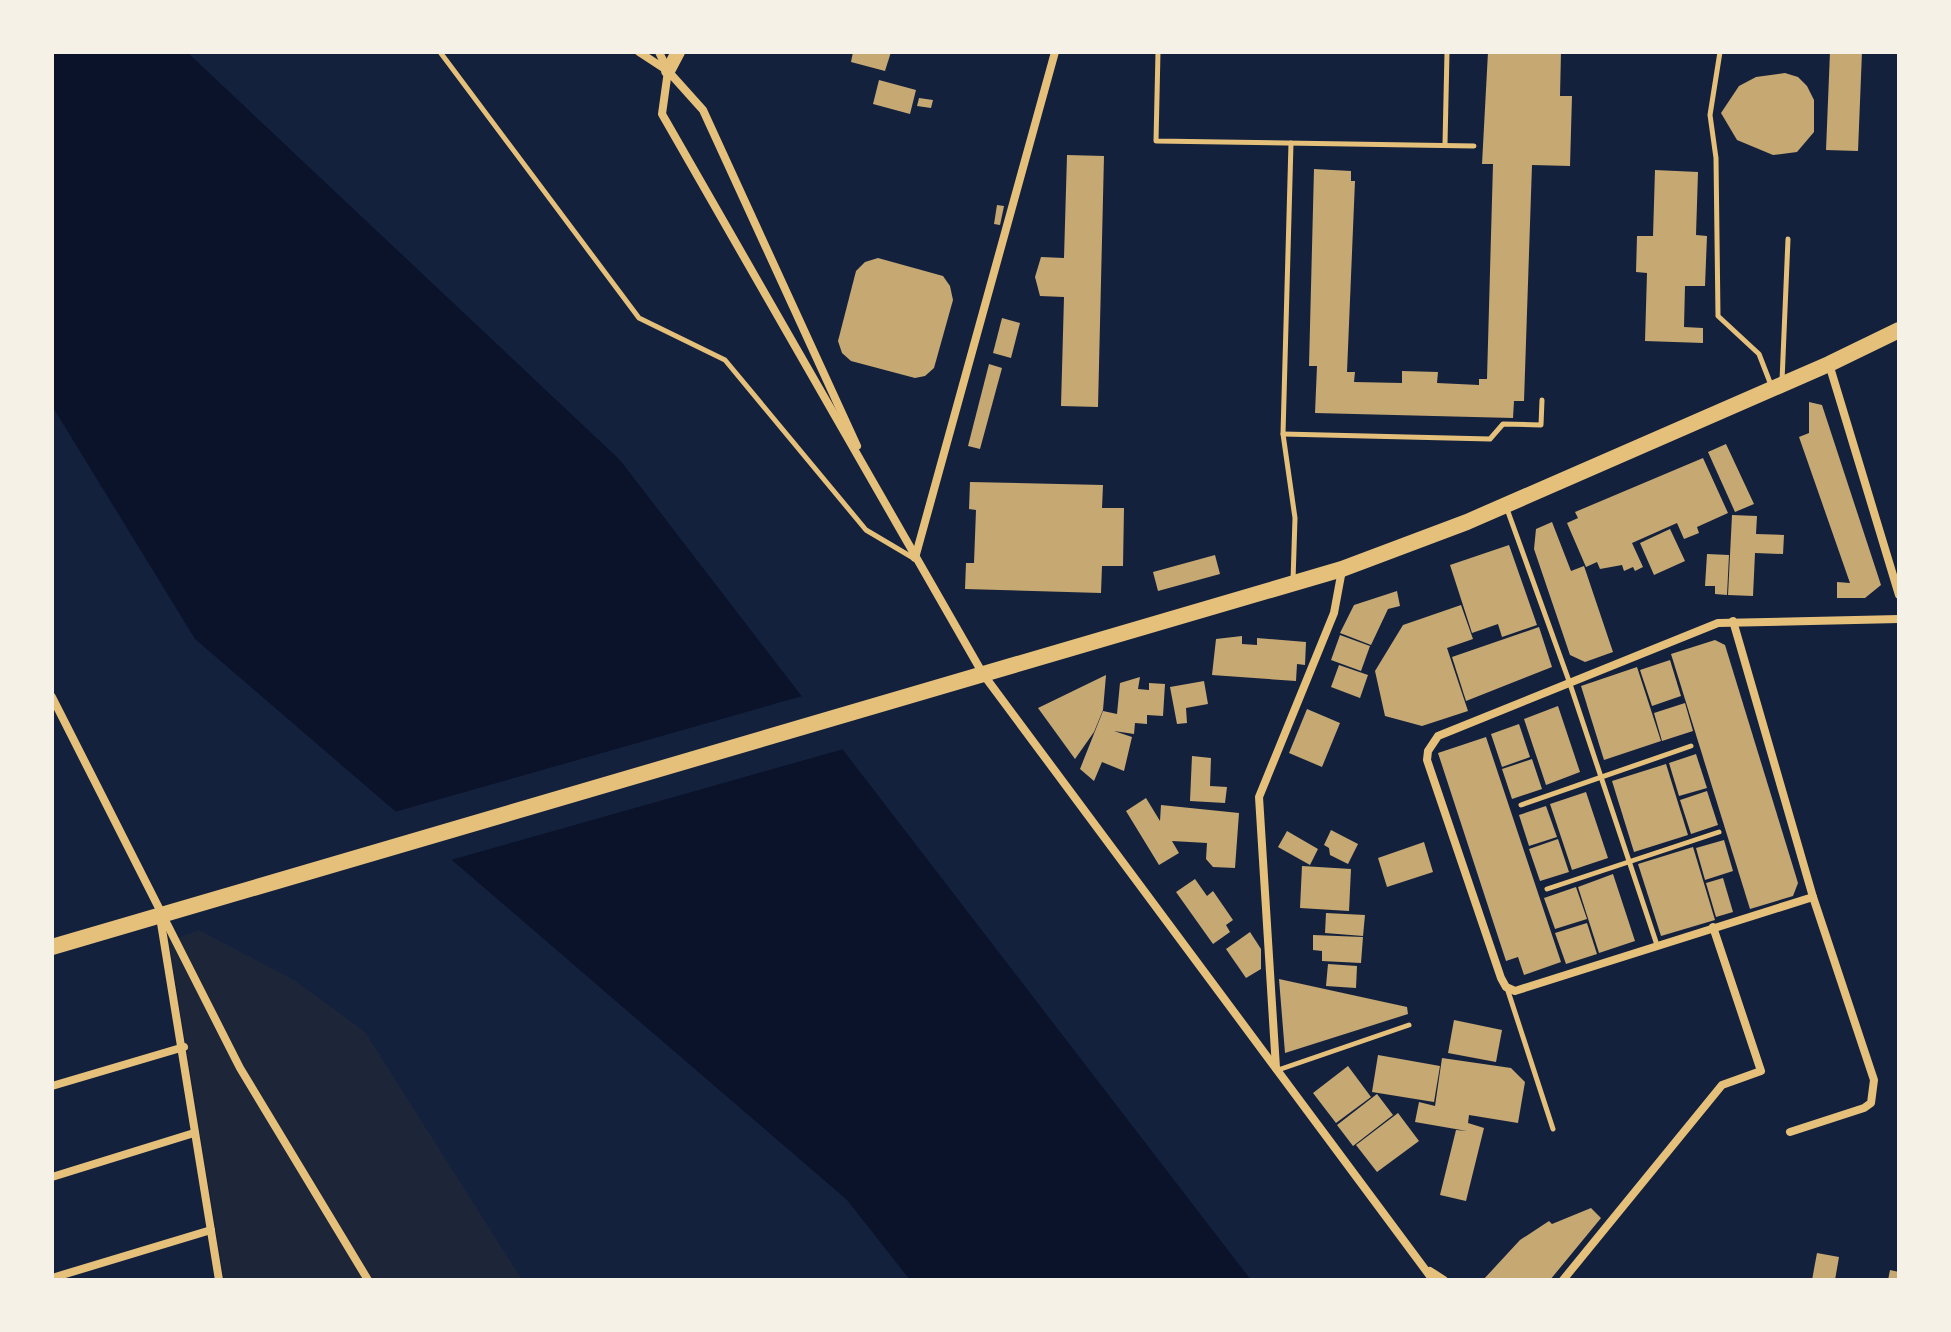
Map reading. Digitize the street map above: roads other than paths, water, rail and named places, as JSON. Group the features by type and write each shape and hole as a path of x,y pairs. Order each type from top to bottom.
{"main road":[{"path":"52,947 1342,569 1419,542 1829,364 1899,330"}],"street":[{"path":"639,52 668,71 703,110 879,494"},
{"path":"659,52 668,71"},
{"path":"678,52 668,71 662,114 983,674 1433,1280"},
{"path":"915,559 1055,52"},
{"path":"1829,364 1899,595"},
{"path":"1276,1070 1259,797 1334,613 1342,569"},
{"path":"1813,897 1525,989 1506,987 1432,775 1428,751 1438,736 1718,623 1899,619"},
{"path":"1733,621 1813,897 1874,1080 1871,1103 1864,1108 1790,1132"},
{"path":"52,697 109,804 159,915 240,1068 368,1280"},
{"path":"159,915 184,1047 194,1133 219,1280"},
{"path":"1563,1280 1722,1085 1761,1071 1713,927"},
{"path":"52,1086 184,1047"},
{"path":"52,1177 194,1133"},
{"path":"52,1278 211,1230"},
{"path":"1425,1268 1444,1280"}],"lane":[{"path":"440,52 639,318 725,360 866,530 915,559"},
{"path":"1158,52 1156,141 1474,146"},
{"path":"1445,144 1447,52"},
{"path":"1720,52 1710,115 1716,158 1718,316 1759,354 1777,386"},
{"path":"1291,143 1283,434 1295,518 1293,583"},
{"path":"1777,386 1788,239"},
{"path":"1283,434 1490,439 1503,424 1541,425 1542,400"},
{"path":"1505,505 1569,681 1657,945"},
{"path":"1521,805 1691,746"},
{"path":"1547,889 1719,832"},
{"path":"1506,987 1553,1129"},
{"path":"1276,1070 1409,1025"}]}
